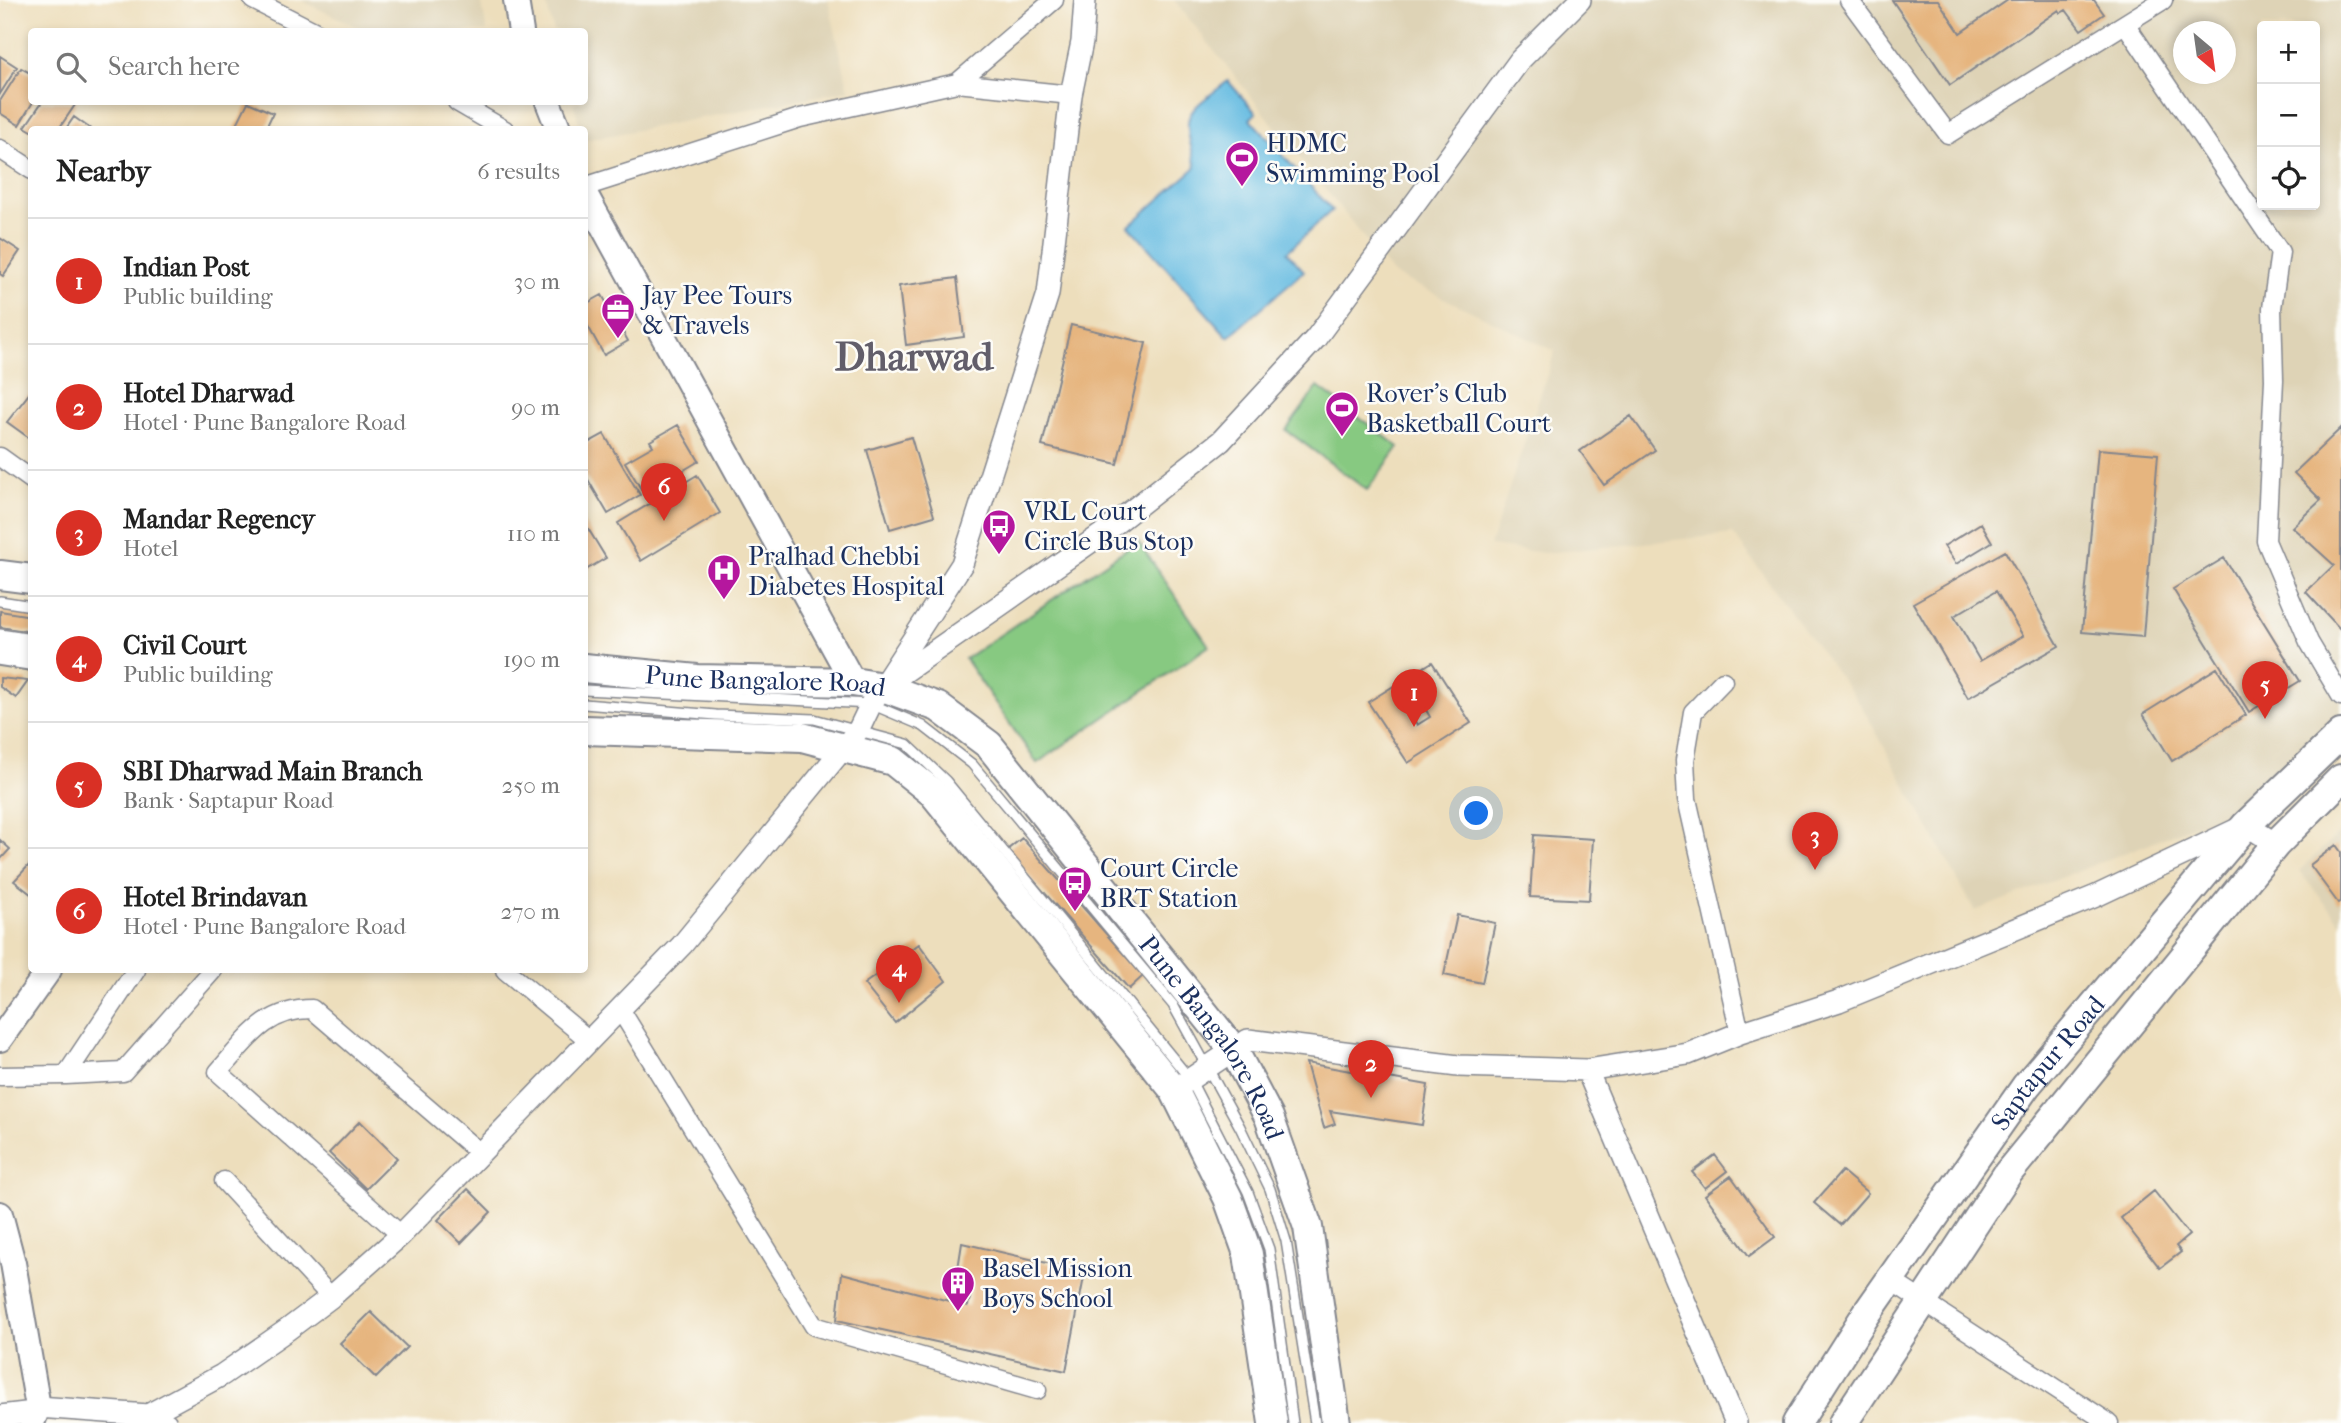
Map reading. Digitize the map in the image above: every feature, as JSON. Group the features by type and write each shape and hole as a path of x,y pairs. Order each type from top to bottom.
{"main road":[{"path":"516,0 520,28"},
{"path":"549,105 557,126"},
{"path":"588,197 853,682"},
{"path":"0,575 28,578"},
{"path":"0,651 28,655"},
{"name":"Pune Bangalore Road","path":"588,668 697,679 853,682 877,695 938,707 989,744 1233,1049 1269,1117 1308,1227 1336,1423"},
{"name":"Pune Bangalore Road","path":"588,730 852,738 893,761 933,793 1191,1079 1248,1254 1273,1423"},
{"name":"Saptapur Road","path":"1797,1423 1890,1280 2026,1086 2246,825 2341,734"},
{"name":"Saptapur Road","path":"1843,1423 1921,1301 2008,1173 2276,844 2341,779"},
{"path":"0,1039 47,973"},
{"path":"0,1214 13,1263 35,1415"}],"street":[{"path":"253,0 308,28"},
{"path":"957,83 1054,0"},
{"path":"0,1416 34,1412 35,1415 157,1419 331,1297 401,1235 682,945 852,738 962,564 1048,294 1071,95 1082,43 1085,0"},
{"path":"877,695 1102,534 1221,441 1316,338 1520,60 1580,0"},
{"path":"1849,0 1948,134 2163,0"},
{"path":"2126,25 2280,252 2272,308 2274,380 2266,541 2309,642 2341,696"},
{"path":"588,189 800,118 957,83 1071,95"},
{"path":"462,105 499,126"},
{"path":"0,149 28,167"},
{"path":"0,457 28,477"},
{"path":"1723,681 1693,712 1685,760 1687,799 1740,1033"},
{"path":"1191,1079 1248,1040 1458,1066 1587,1070 1688,1054 1740,1033 1839,1001 2096,896 2246,825 2276,844"},
{"path":"66,1075 134,973"},
{"path":"0,1076 123,1072 210,973"},
{"path":"509,973 590,1041"},
{"path":"401,1235 218,1072 262,1023 291,1009 312,1009 481,1154"},
{"path":"621,1009 814,1326 1037,1391"},
{"path":"1587,1070 1736,1423"},
{"path":"224,1181 331,1297"},
{"path":"1890,1280 2109,1423"}],"lane":[{"path":"0,601 28,605"},
{"path":"0,634 28,638"},
{"path":"588,690 877,695 972,764 1173,1005 1191,1079 1248,1192 1269,1249 1293,1423"},
{"path":"588,704 716,715 814,719 852,738"},
{"path":"1191,1079 1270,1189 1286,1241 1315,1423"}],"shaded area":[{"path":"300,0 481,0 486,28 360,28"},
{"path":"545,0 828,0 849,90 588,139 588,126 580,126 574,105 588,105 588,28 553,28"},
{"path":"1174,0 2341,0 2341,719 2250,804 1975,911 1861,705 1733,534 1545,553 1490,546 1555,351 1393,274"},
{"path":"2341,831 2341,923 2299,871"}],"green space":[{"name":"Rover's Club Basketball Court","path":"1318,387 1399,447 1367,490 1286,430"},
{"path":"1138,541 1209,646 1037,763 965,659"}],"water":[{"name":"HDMC Swimming Pool","path":"1228,81 1256,113 1250,119 1332,210 1287,252 1304,271 1228,337 1129,226 1196,167 1189,135 1190,116 1194,109"}],"building":[{"path":"1892,0 1938,0 1960,33 2008,0 2094,0 2104,14 2081,30 2066,10 2061,13 2059,10 1950,85"},
{"path":"0,56 17,67 0,94"},
{"path":"21,68 28,72 28,105 31,105 19,125 0,113 0,101"},
{"path":"40,105 75,105 61,126 25,127"},
{"path":"246,105 255,105 273,113 267,126 236,126"},
{"path":"74,117 86,126 68,126"},
{"path":"0,238 20,251 3,276 0,274"},
{"path":"957,278 964,337 906,345 899,286"},
{"path":"602,295 628,341 604,355 588,326 588,303"},
{"path":"1071,325 1146,343 1117,464 1042,446"},
{"path":"28,395 28,437 7,422"},
{"path":"1631,416 1655,450 1604,485 1580,451"},
{"path":"678,425 699,461 644,494 625,462 653,446 650,441"},
{"path":"2341,428 2341,630 2306,592 2334,565 2292,527 2321,500 2294,473"},
{"path":"604,434 640,495 608,514 588,480 588,443"},
{"path":"911,437 934,516 890,529 867,450"},
{"path":"2098,449 2158,454 2143,637 2082,632"},
{"path":"697,475 720,513 641,561 618,523"},
{"path":"1981,523 1992,542 1956,564 1944,546"},
{"path":"588,529 606,558 588,569"},
{"path":"2005,551 2059,646 1968,698 1913,603","holes":["1996,591 2023,636 1980,661 1954,616"]},
{"path":"2224,558 2300,681 2249,712 2173,589"},
{"path":"0,611 28,615 28,631 0,627"},
{"path":"1432,662 1471,723 1408,763 1368,702","holes":["1422,703 1430,717 1417,725 1409,710"]},
{"path":"2217,668 2246,715 2172,761 2143,714"},
{"path":"0,678 28,681 16,698 0,687"},
{"path":"1534,835 1593,839 1589,900 1530,897"},
{"name":"Court Circle BRT Station","path":"1022,838 1143,976 1129,989 1007,850"},
{"path":"0,840 10,849 0,860"},
{"path":"2336,845 2341,852 2341,901 2338,903 2310,865"},
{"path":"28,866 28,892 14,881"},
{"path":"1457,915 1495,923 1482,983 1444,975"},
{"path":"919,944 946,981 895,1023 864,984"},
{"path":"1306,1063 1428,1085 1422,1125 1330,1111 1335,1124 1324,1128"},
{"path":"360,1121 397,1158 366,1189 329,1153"},
{"path":"1715,1155 1727,1171 1705,1188 1692,1172"},
{"path":"1842,1171 1868,1193 1840,1225 1814,1203"},
{"path":"1731,1176 1775,1237 1749,1256 1705,1195"},
{"path":"468,1189 491,1212 461,1243 438,1220"},
{"path":"2154,1191 2189,1235 2176,1246 2181,1252 2160,1268 2121,1218"},
{"name":"Basel Mission Boys School","path":"962,1243 1085,1272 1066,1371 837,1320 842,1273 968,1306 973,1285 957,1275"},
{"path":"371,1312 407,1347 376,1378 340,1343"}],"place":[{"name":"HDMC Swimming Pool","path":"1242,188"},
{"name":"Jay Pee Tours & Travels","path":"618,340"},
{"name":"Rover's Club Basketball Court","path":"1342,438"},
{"name":"Hotel Brindavan","path":"664,521"},
{"name":"VRL Court Circle Bus Stop","path":"999,556"},
{"name":"Pralhad Chebbi Diabetes Hospital","path":"724,601"},
{"name":"SBI Dharwad Main Branch","path":"2265,719"},
{"name":"Indian Post","path":"1414,727"},
{"name":"Mandar Regency","path":"1815,870"},
{"name":"Court Circle BRT Station","path":"1075,913"},
{"name":"Civil Court","path":"899,1003"},
{"name":"Hotel Dharwad","path":"1371,1098"},
{"name":"Basel Mission Boys School","path":"958,1313"}],"district":[{"name":"Dharwad","path":"914,357"}]}
